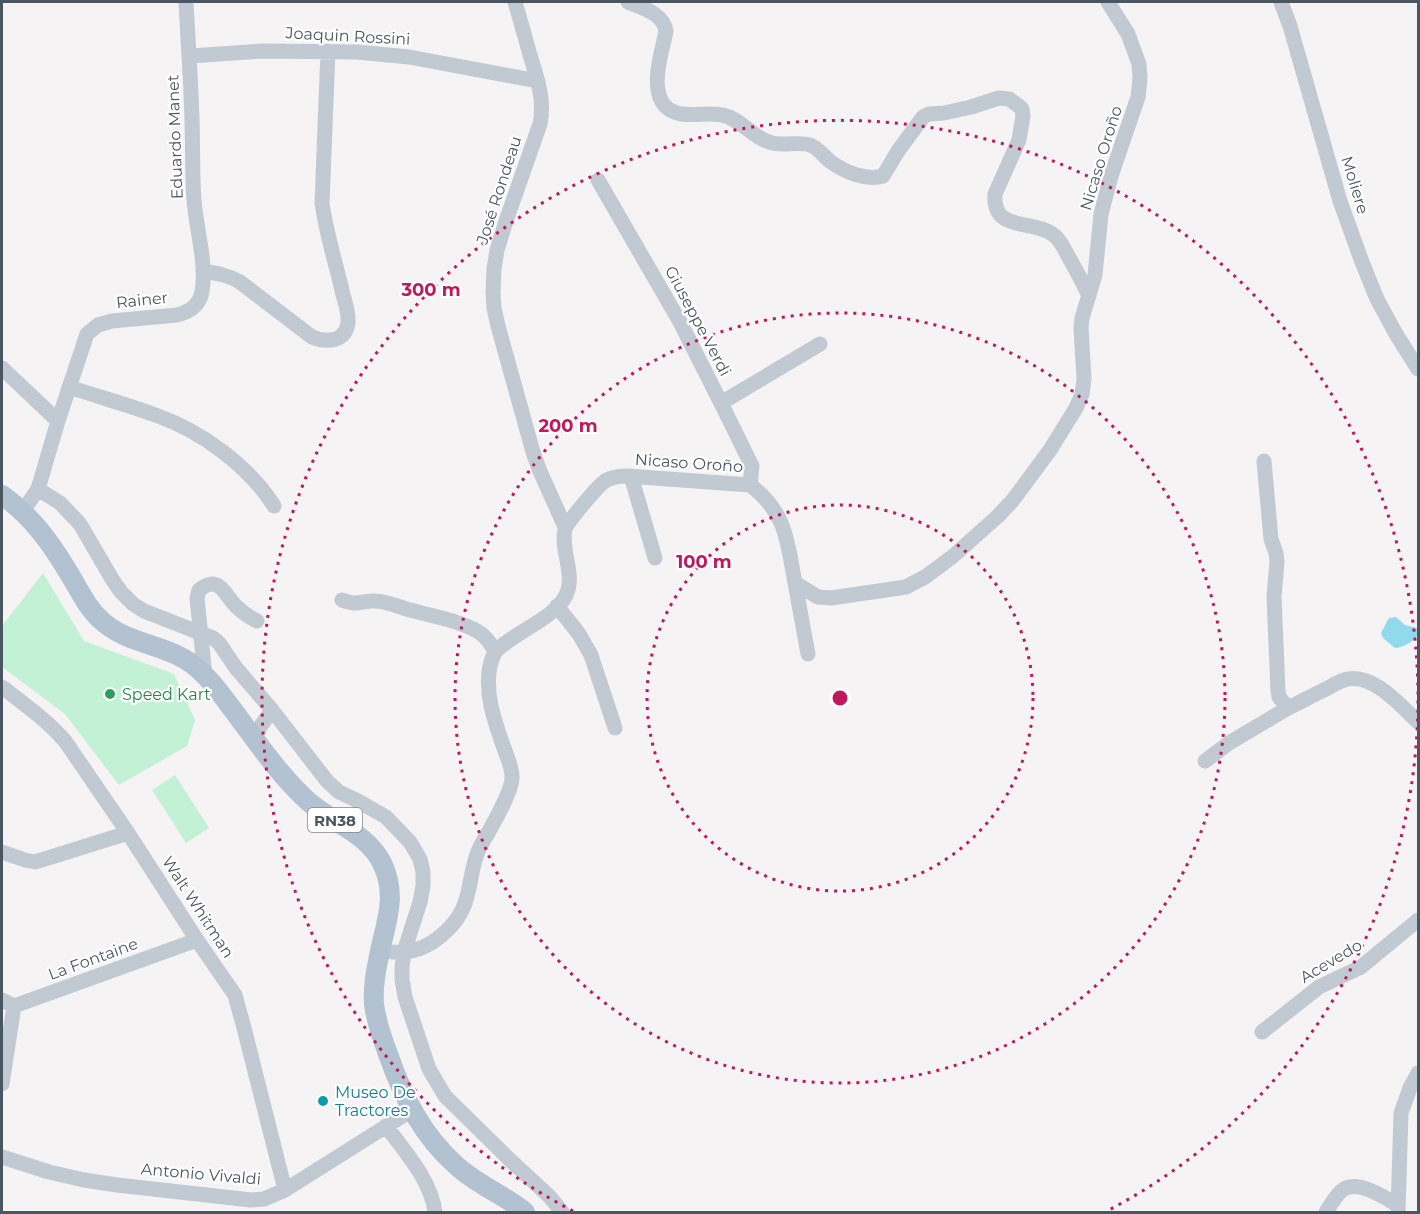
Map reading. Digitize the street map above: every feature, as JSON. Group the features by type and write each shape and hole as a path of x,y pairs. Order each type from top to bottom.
{"main road":[{"name":"RN38","path":"2,495 23,511 48,539 88,604 104,623 124,636 184,658 194,665 289,782 319,810 352,831 376,853 386,872 390,896 388,920 374,990 376,1018 392,1066 412,1110 440,1150 459,1168 525,1212"}],"street":[{"name":"Eduardo Manet","path":"186,2 190,56 194,200 203,271"},
{"name":"José Rondeau","path":"515,2 538,81 542,113 497,250 494,269 494,301 498,326 533,452 565,527"},
{"path":"628,2 660,18 665,25 666,31 657,78 659,98 672,112 724,115 769,142 813,146 830,162 871,178 883,176 923,117 971,107 999,98 1009,99 1022,109 1022,126 1019,140 995,194 994,202 999,214 1006,220 1016,224 1036,226 1059,239 1089,296"},
{"name":"Nicaso Oroño","path":"565,527 597,488 616,477 631,476 750,485 778,514 786,539 795,584 818,597 831,598 906,587 925,577 952,557 998,516 1013,500 1050,450 1082,394 1084,379 1082,318 1095,275 1101,214 1138,97 1140,78 1139,63 1128,34 1108,2"},
{"name":"Moliere","path":"1281,2 1290,26 1340,201 1368,279 1386,315 1419,369"},
{"name":"Joaquin Rossini","path":"190,56 262,51 357,51 409,57 538,81"},
{"path":"203,271 232,277 312,337 332,340 341,337 346,329 349,321 322,203 328,51"},
{"name":"Giuseppe Verdi","path":"598,180 680,322 752,466 750,485"},
{"name":"Rainer","path":"23,511 38,489 87,334 98,325 112,321 177,315 186,312 193,308 202,292 203,271"},
{"path":"721,404 820,344"},
{"path":"2,368 58,421"},
{"path":"69,387 160,416 204,439 248,473 274,506"},
{"path":"1264,462 1272,539 1277,562 1274,597 1278,691 1280,698 1288,708"},
{"path":"631,476 655,558"},
{"path":"38,489 60,503 80,524 117,586 133,604 219,643 236,668 327,781 339,792 386,817 410,842 420,859 423,886 404,952 402,968 405,997 429,1069 445,1096 550,1197 562,1212"},
{"path":"380,951 404,952 432,942 445,932 461,911 466,900 474,859 512,783 510,768 490,703 488,682 490,666 495,651 566,597 569,575 564,538 565,527"},
{"path":"795,584 808,654"},
{"path":"205,676 197,598 199,590 205,585 218,585 236,607 257,621"},
{"path":"342,600 359,604 374,601 387,603 465,625 488,639 495,651"},
{"path":"557,606 579,634 591,655 615,728"},
{"path":"1205,761 1228,743 1288,708 1347,679 1358,679 1381,688 1419,723"},
{"name":"Walt Whitman","path":"2,687 55,730 65,741 129,833 235,995 285,1190"},
{"path":"253,737 272,710"},
{"path":"2,852 35,861 129,833"},
{"name":"Acevedo","path":"1262,1032 1319,987 1361,967 1419,920"},
{"name":"La Fontaine","path":"8,1003 197,940"},
{"path":"2,1084 8,1003"},
{"path":"1398,1209 1401,1113 1410,1088 1419,1073"},
{"name":"Antonio Vivaldi","path":"2,1157 84,1180 251,1200 264,1199 285,1190 412,1110"},
{"path":"386,1126 418,1170 432,1198 435,1212"},
{"path":"1326,1212 1344,1189 1355,1186 1371,1190 1398,1209"}],"green space":[{"name":"Speed Kart","path":"43,573 84,641 174,674 195,720 187,746 119,785 65,714 2,667 2,626"},
{"path":"175,775 209,828 186,843 152,790"}],"water":[{"path":"1396,617 1405,625 1417,628 1418,635 1408,644 1395,648 1383,638 1381,633 1389,618"}],"place":[{"name":"Speed Kart","path":"110,694"},
{"name":"Museo De Tractores","path":"323,1101"}]}
